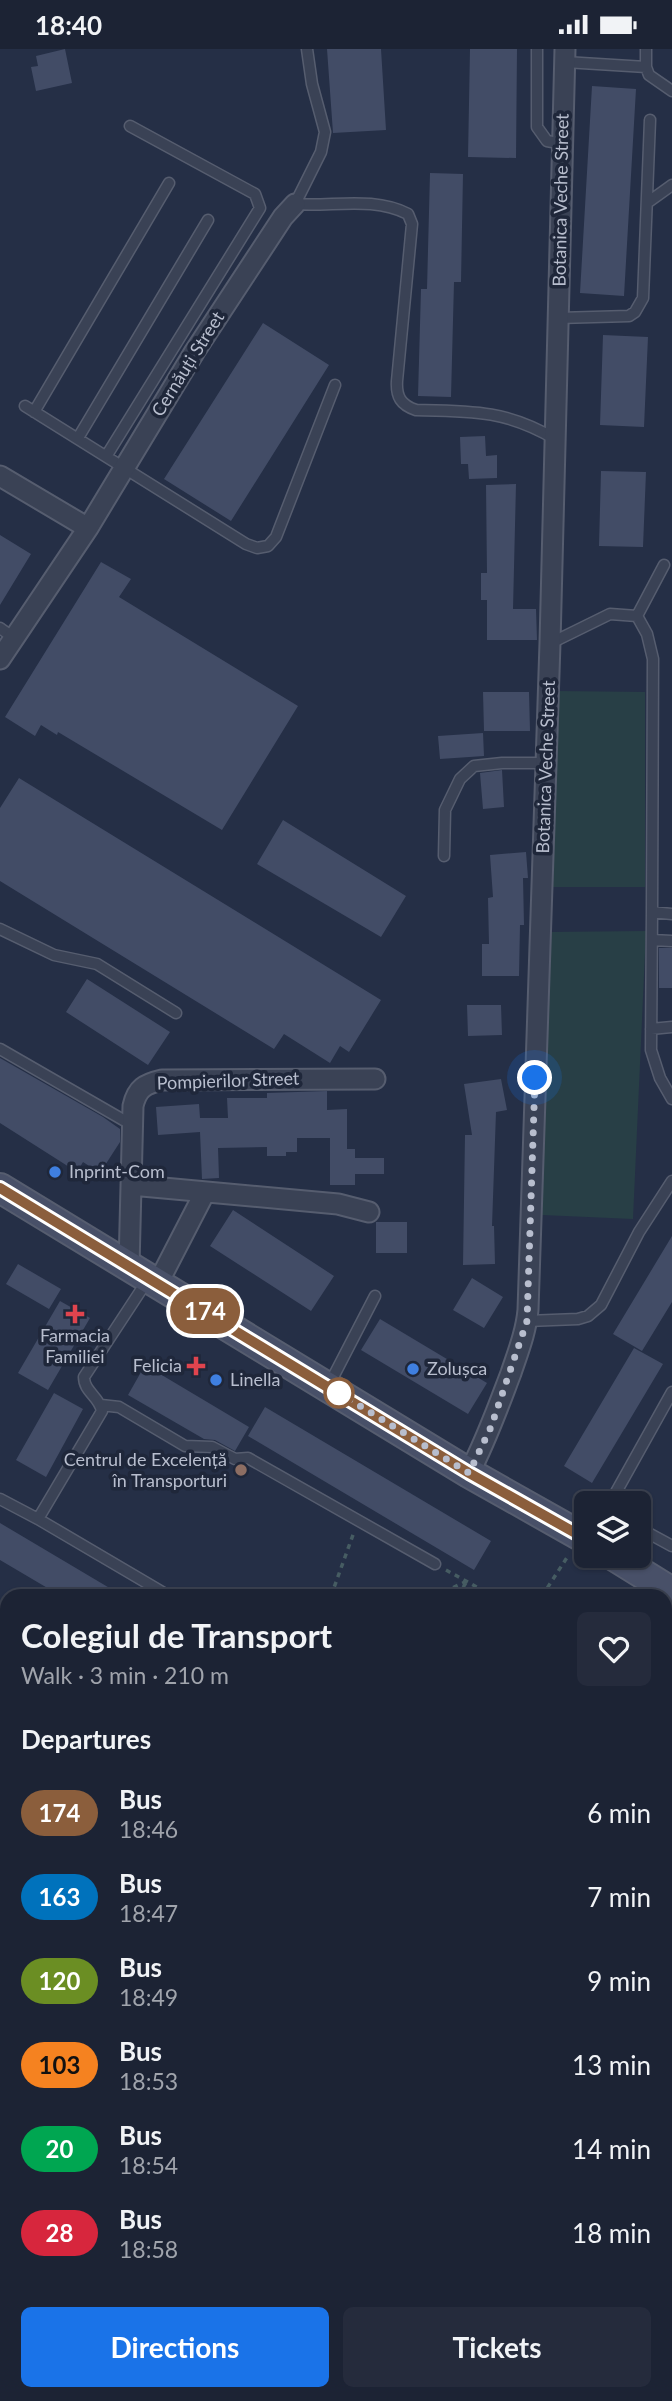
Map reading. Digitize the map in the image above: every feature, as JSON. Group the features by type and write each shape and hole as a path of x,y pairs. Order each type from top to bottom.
{"main road":[{"path":"0,1188 469,1473 574,1545"},
{"path":"634,1568 669,1589"}],"street":[{"name":"Botanica Veche Street","path":"469,1473 491,1427 527,1321 550,643 565,55"},
{"name":"Cernăuți Street","path":"0,659 7,633 88,528 195,351 283,217 295,204"},
{"path":"0,476 88,528"},
{"name":"Pompierilor Street","path":"145,1276 131,1185 132,1125 136,1094 143,1085 162,1080 375,1079"},
{"path":"131,1185 338,1204 369,1212"},
{"path":"145,1276 205,1192"}],"lane":[{"path":"306,49 325,132 321,152 295,204 373,204 395,208 408,214 412,224 396,392 401,401 416,410 492,413 533,425 555,439"},
{"path":"537,49 537,127 547,141 563,144"},
{"path":"646,49 649,75 672,92"},
{"path":"565,55 646,67"},
{"path":"558,318 629,316 635,312 643,298 650,120"},
{"path":"107,456 260,208 255,194 130,126"},
{"path":"169,183 29,409 246,544 257,548 268,546 276,537 335,385"},
{"path":"647,203 672,185"},
{"path":"78,438 208,219"},
{"path":"637,616 664,565"},
{"path":"550,643 610,614 637,616"},
{"path":"637,616 647,633 653,659 651,1050 660,1078 672,1100"},
{"path":"444,856 445,810 460,779 474,767 502,763 546,764"},
{"path":"652,912 672,914"},
{"path":"0,929 54,955 97,964 176,1013"},
{"path":"652,940 672,941"},
{"path":"651,1029 672,1027"},
{"path":"0,1049 132,1125"},
{"path":"527,1321 579,1319 601,1305 643,1224 672,1181"},
{"path":"38,1519 102,1411 95,1397 87,1391 84,1377 145,1276"},
{"path":"328,1387 375,1296"},
{"path":"617,1491 672,1392"},
{"path":"101,1405 119,1407 185,1446 212,1447 235,1459 248,1458 435,1564"},
{"path":"0,1499 157,1589"},
{"path":"651,1535 672,1546"}],"path":[{"path":"333,1589 358,1520"},
{"path":"547,1589 574,1551"},
{"path":"435,1564 480,1589"},
{"path":"449,1589 466,1581"},
{"path":"462,1589 466,1581"}],"shaded area":[{"path":"557,691 645,692 645,887 553,887"},
{"path":"646,931 633,1219 542,1215 550,932"}],"building":[{"path":"65,49 72,83 36,91 31,67 38,66 36,56"},
{"path":"327,49 381,49 386,130 333,133"},
{"path":"470,49 517,49 516,158 468,157"},
{"path":"592,86 636,89 624,296 580,293"},
{"path":"430,173 463,174 461,282 454,282 451,397 418,396 421,289 427,289"},
{"path":"263,323 329,365 231,521 164,479"},
{"path":"603,335 648,337 644,427 600,425"},
{"path":"485,436 486,456 497,455 497,478 469,479 468,464 461,464 460,437"},
{"path":"601,471 646,472 643,547 599,546"},
{"path":"516,484 513,609 536,609 537,640 487,640 487,600 481,600 481,573 487,573 486,485"},
{"path":"0,535 31,554 0,605"},
{"path":"101,562 131,579 119,597 298,706 222,830 58,732 57,735 41,725 35,736 5,717"},
{"path":"483,692 529,692 530,731 484,731"},
{"path":"483,733 484,756 440,759 438,736"},
{"path":"502,770 504,807 483,809 480,773"},
{"path":"19,778 381,1000 349,1052 340,1046 330,1063 284,1034 274,1049 0,881 0,808"},
{"path":"283,820 406,896 381,937 257,864"},
{"path":"526,852 528,878 523,878 524,925 520,925 519,976 482,976 482,944 489,944 488,898 493,897 490,855"},
{"path":"659,948 672,948 672,988 659,988"},
{"path":"87,979 170,1032 148,1065 66,1012"},
{"path":"467,1005 501,1005 502,1035 468,1036"},
{"path":"0,1058 120,1129 120,1142 100,1173 83,1162 77,1172 0,1123"},
{"path":"501,1079 507,1110 496,1112 492,1226 495,1264 463,1265 465,1135 472,1135 464,1084"},
{"path":"327,1091 327,1110 347,1109 347,1149 355,1149 355,1158 384,1158 384,1174 355,1174 355,1185 330,1185 330,1138 297,1138 297,1152 286,1152 286,1156 267,1156 267,1147 218,1148 219,1178 202,1179 200,1132 158,1135 156,1107 199,1104 200,1118 228,1118 227,1098 267,1098 267,1093"},
{"path":"233,1210 334,1276 311,1311 210,1246"},
{"path":"376,1222 407,1222 407,1253 376,1253"},
{"path":"672,1236 672,1302 642,1351 613,1334"},
{"path":"18,1264 61,1289 49,1309 6,1284"},
{"path":"472,1278 503,1297 484,1328 453,1310"},
{"path":"60,1301 90,1318 48,1390 18,1373"},
{"path":"380,1319 487,1383 468,1414 361,1350"},
{"path":"634,1348 663,1364 592,1483 564,1466"},
{"path":"145,1365 249,1427 235,1451 215,1440 204,1439 128,1395"},
{"path":"54,1393 83,1409 46,1477 16,1460"},
{"path":"265,1407 491,1541 474,1570 248,1436"},
{"path":"0,1523 111,1589 49,1589 0,1560"}],"bus line":[{"name":"174","path":"0,1188 469,1473 574,1532"}],"place":[{"name":"Inprint-Com","path":"55,1172"},
{"name":"Farmacia Familiei","path":"75,1314"},
{"name":"Felicia","path":"196,1366"},
{"name":"Zolușca","path":"413,1369"},
{"name":"Linella","path":"216,1380"},
{"name":"Centrul de Excelență în Transporturi","path":"241,1470"}],"route":[{"path":"339,1393 469,1473 491,1427 527,1321 535,1078"}]}
